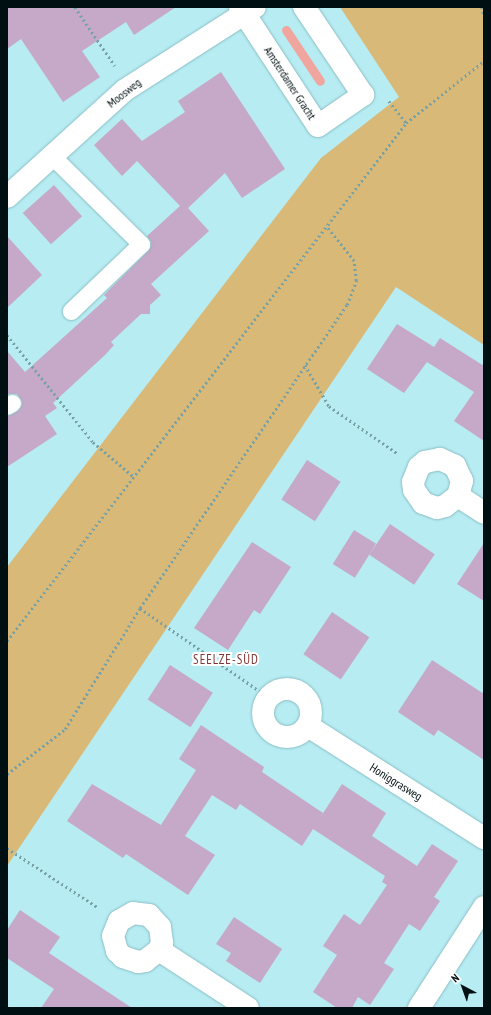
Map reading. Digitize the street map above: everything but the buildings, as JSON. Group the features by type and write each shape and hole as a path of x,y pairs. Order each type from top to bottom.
{"street":[{"name":"Amsterdamer Gracht","path":"246,9 318,126 363,95 304,7"},
{"name":"Moosweg","path":"7,197 129,87 246,9"},
{"path":"440,458 455,466 462,481 458,496 453,502 438,508 423,503 414,490 413,482 419,467 425,462 440,458"},
{"path":"458,496 484,513"},
{"path":"282,688 298,691 305,695 312,710 308,726 295,736 279,736 272,732 267,726 262,711 268,697 282,688"},
{"name":"Honiggrasweg","path":"308,726 484,838"},
{"path":"419,1008 484,907"},
{"path":"132,913 149,915 160,927 162,943 159,950 145,961 138,962 122,957 117,951 113,936 119,921 132,913"},
{"path":"159,950 248,1008"}],"lane":[{"path":"52,155 141,244 71,311"}],"path":[{"path":"75,7 129,87"},
{"path":"482,7 484,16"},
{"path":"7,641 406,123 484,61"},
{"path":"7,774 65,729 140,608 347,305 356,282 354,261 326,226"},
{"path":"7,335 93,442 134,477"},
{"path":"305,365 329,406 419,467"},
{"path":"140,608 268,697"},
{"path":"7,848 119,921"}],"shaded area":[{"path":"340,7 484,7 484,345 396,287 7,866 7,567 321,158 399,97"}],"waterway":[{"path":"286,30 320,81"}],"district":[{"name":"SEELZE-SÜD","path":"226,660"}]}
